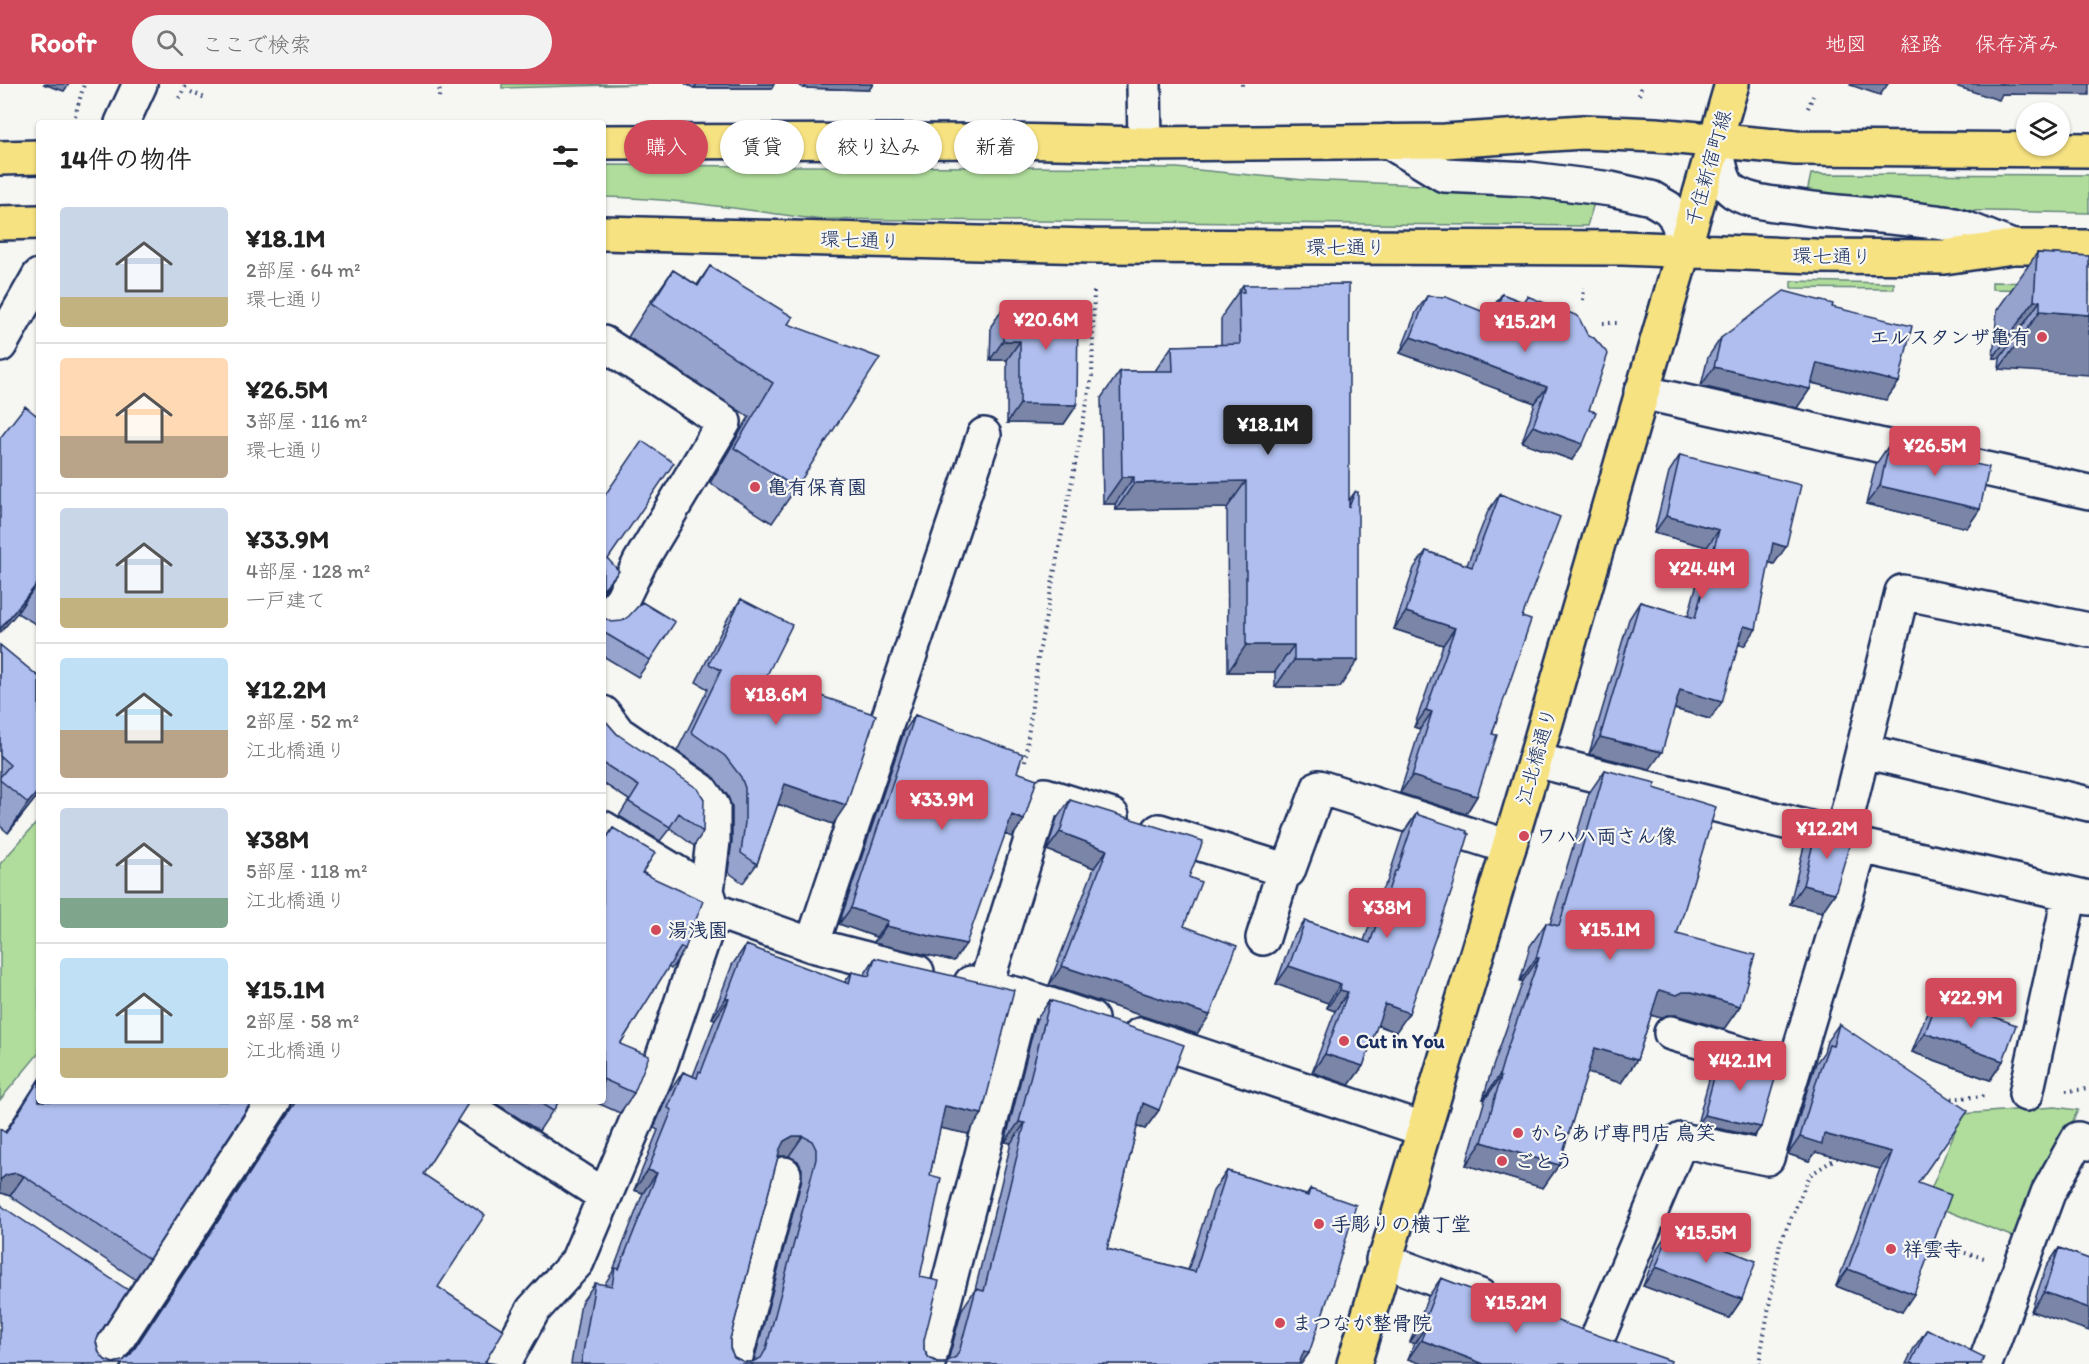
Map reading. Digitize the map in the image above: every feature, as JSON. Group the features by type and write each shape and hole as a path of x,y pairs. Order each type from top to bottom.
{"main road":[{"name":"千住新宿町線","path":"1683,251 1732,84"},
{"path":"606,142 1006,141 1146,144 1445,141 1583,132 1656,135 1818,148 2089,150"},
{"path":"0,158 36,157"},
{"path":"0,223 36,222"},
{"name":"環七通り","path":"606,233 1090,246 1581,248 1815,256 1944,257 2013,246 2089,247"},
{"name":"江北橋通り","path":"1354,1364 1383,1260 1535,760 1683,251"}],"street":[{"path":"123,120 140,84"},
{"path":"1144,84 1146,144"},
{"path":"1388,141 1444,174 1530,179 1611,189 1651,198 1668,208 1674,215 1679,225 1683,251"},
{"path":"1716,141 1723,177 1735,192 1742,195 1757,200 1819,210 1946,223 2013,246"},
{"path":"0,345 36,281"},
{"path":"606,345 724,422 640,562 622,600 606,618"},
{"path":"1641,392 2089,492"},
{"path":"812,945 984,435"},
{"path":"1597,1339 1681,1140 1767,1158 1793,1069 1851,841 1864,751 1902,592 2089,630"},
{"path":"503,1364 533,1310 577,1262 659,1068 710,901 713,807 701,790 618,733 606,717"},
{"path":"1864,751 2089,804"},
{"path":"1535,760 1851,841 2079,896 2026,1094"},
{"path":"986,987 1045,795 1288,871 1319,787 1509,847"},
{"path":"606,830 710,901 812,945 898,968 1023,996 1423,1129"},
{"path":"1263,938 1284,870"},
{"path":"928,1364 1023,996"},
{"path":"1671,1033 1793,1069"},
{"path":"101,1364 272,1104"},
{"path":"463,1104 605,1197"},
{"path":"1985,1364 2048,1193 2078,1139 2089,1143"},
{"path":"734,1364 784,1174"},
{"path":"1383,1260 1508,1306"},
{"path":"111,1286 140,1305"}],"path":[{"path":"75,116 84,84"},
{"path":"439,97 440,84"},
{"path":"1242,84 1242,90"},
{"path":"1638,99 1642,84"},
{"path":"191,92 206,98"},
{"path":"1024,765 1038,658 1092,376 1094,288"},
{"path":"1603,323 1623,322"},
{"path":"1937,1100 2089,1089"},
{"path":"1759,1364 1780,1243 1810,1175 1848,1150"},
{"path":"1935,1245 2020,1267"}],"green space":[{"path":"502,84 648,84 502,88"},
{"path":"606,165 624,165 624,174 708,174 708,166 720,166 720,174 804,174 804,166 816,166 816,174 942,174 942,167 954,167 954,174 1038,174 1038,167 1177,168 1304,180 1445,186 1595,200 1587,226 815,219 683,202 606,197"},
{"path":"1811,174 2089,175 2089,213 1937,210 1806,197"},
{"path":"1791,281 1894,283 1894,289 1791,288"},
{"path":"1992,282 2089,284 2089,291 1992,289"},
{"path":"36,823 36,1057 0,1100 0,864"},
{"path":"2055,1107 2078,1110 2016,1238 1945,1210 1929,1194 1962,1114"}],"building":[{"path":"2037,253 2089,256 2089,315 2040,311 2040,301 2034,301"},
{"path":"710,266 793,317 788,324 880,358 796,488 734,448 773,383 652,303 673,270 698,286"},
{"path":"1349,284 1349,507 1355,492 1358,492 1358,660 1294,660 1294,645 1246,645 1246,481 1134,483 1134,477 1122,477 1120,371 1173,371 1172,346 1240,344 1239,292 1244,292 1243,285"},
{"path":"1784,291 1833,304 1832,307 1912,326 1899,382 1817,363 1810,389 1714,367 1721,338"},
{"path":"1502,294 1525,303 1527,296 1578,316 1588,336 1594,338 1608,354 1589,410 1596,412 1583,444 1533,426 1547,387 1411,337 1427,296 1446,297 1494,316"},
{"path":"1021,303 1078,303 1077,405 1020,404 1020,341 1003,341 1004,307 1021,308"},
{"path":"25,406 36,415 36,585 0,629 0,438"},
{"path":"642,441 674,463 608,559 619,571 606,586 606,494"},
{"path":"1889,445 1989,467 1980,509 1880,486"},
{"path":"1680,455 1801,485 1786,547 1773,543 1756,629 1744,626 1722,702 1680,690 1662,752 1600,737 1640,602 1695,618 1719,530 1666,516"},
{"path":"1500,494 1560,517 1522,617 1531,620 1492,734 1497,735 1477,796 1412,776 1432,712 1426,710 1455,628 1406,612 1426,551 1472,567"},
{"path":"741,599 792,625 766,677 876,715 846,805 785,784 757,864 741,853 745,822 745,788 741,777 725,756 691,732 721,670 709,664"},
{"path":"642,602 675,622 650,660 606,634 606,619 611,622 622,621"},
{"path":"0,645 36,675 36,794 28,803 0,780 10,765 0,756"},
{"path":"915,715 1023,754 1017,772 1037,779 1024,820 1012,815 966,944 886,926 888,921 851,908"},
{"path":"606,721 617,734 698,789 704,799 703,832 679,813 670,827 629,802 639,786 606,765"},
{"path":"1605,770 1656,783 1654,788 1716,807 1677,934 1755,955 1740,1006 1692,992 1677,995 1659,990 1637,1060 1595,1048 1559,1165 1482,1142 1506,1052 1539,958 1536,958 1546,923 1559,926"},
{"path":"1070,800 1203,841 1189,877 1201,882 1184,926 1237,946 1210,1015 1062,966 1107,850 1060,832"},
{"path":"1416,814 1467,831 1469,834 1409,1013 1385,1004 1363,1066 1325,1054 1348,992 1340,990 1341,984 1289,966 1305,921 1370,943"},
{"path":"1817,827 1852,837 1835,893 1803,885"},
{"path":"613,828 655,853 642,873 703,901 685,949 681,947 620,1044 649,1056 634,1093 606,1080 606,839"},
{"path":"746,945 849,984 852,972 869,976 875,958 1014,990 982,1114 945,1106 930,1175 941,1178 920,1277 939,1281 924,1340 924,1350 929,1358 937,1362 946,1362 956,1357 976,1289 984,1291 1025,1123 1019,1122 1050,1000 1184,1045 1159,1110 1143,1103 1107,1249 1195,1272 1227,1171 1308,1196 1310,1189 1356,1205 1309,1353 1304,1351 1299,1364 581,1364 595,1283 612,1286 615,1268 619,1269 657,1173 648,1170 672,1110 668,1108 683,1072 697,1078 699,1071 701,1072 729,999 726,998","holes":["793,1136 803,1136 812,1141 816,1149 816,1159 766,1349 761,1358 752,1362 744,1362 734,1357 730,1348 730,1339 780,1149 784,1141"]},
{"path":"1939,996 2016,1025 2003,1061 1925,1033"},
{"path":"1839,1024 1968,1111 1918,1183 1951,1195 1914,1294 1848,1269 1892,1152 1824,1134 1822,1144 1800,1137 1820,1069 1829,1045 1833,1046"},
{"path":"1720,1055 1777,1072 1761,1127 1704,1115"},
{"path":"36,1085 36,1104 250,1104 149,1259 24,1176 16,1173 6,1175 0,1180 0,1129 6,1133"},
{"path":"295,1104 468,1104 423,1174 485,1215 438,1287 504,1330 485,1362 497,1364 0,1364 0,1203 128,1290 96,1342 99,1353 105,1360 113,1363 123,1361 131,1354"},
{"path":"542,1104 557,1104 553,1111"},
{"path":"1671,1228 1756,1261 1742,1299 1656,1267"},
{"path":"2059,1248 2089,1259 2089,1308 2044,1292"},
{"path":"1441,1278 1540,1316 1671,1361 1670,1364 1484,1364 1421,1340 1427,1325 1423,1324"},
{"path":"1927,1329 1984,1357 1981,1364 1914,1364 1911,1362"}],"place":[{"name":"エルスタンザ亀有","path":"2042,337"},
{"name":"亀有保育園","path":"755,487"},
{"name":"ワハハ両さん像","path":"1524,836"},
{"name":"湯浅園","path":"656,930"},
{"name":"Cut in You","path":"1344,1041"},
{"name":"からあげ専門店 鳥笑","path":"1518,1133"},
{"name":"ごとう","path":"1502,1161"},
{"name":"手彫りの横丁堂","path":"1319,1224"},
{"name":"祥雲寺","path":"1891,1249"},
{"name":"まつなが整骨院","path":"1280,1323"}]}
